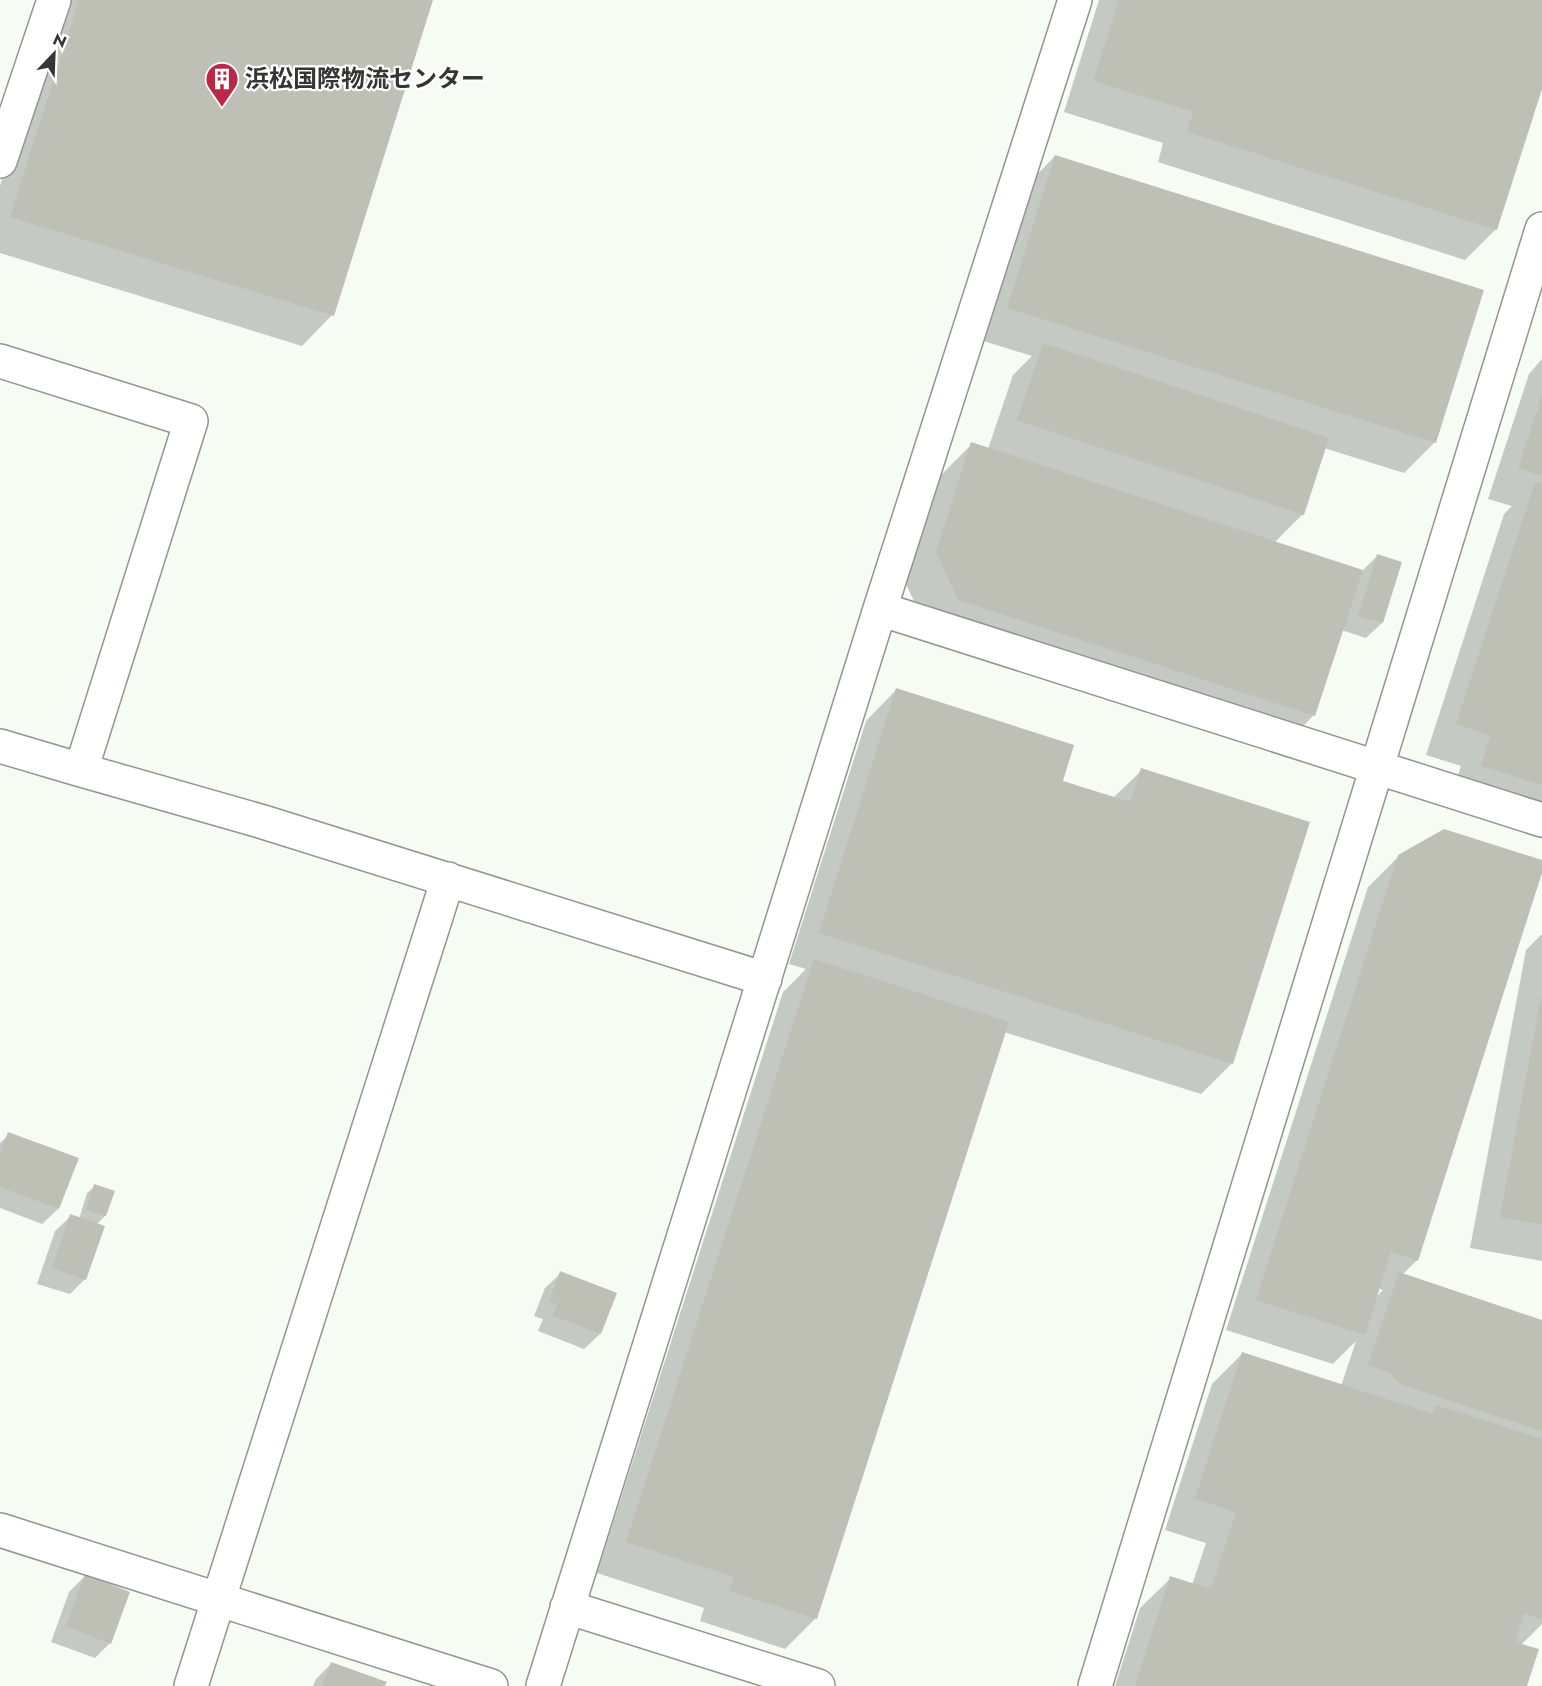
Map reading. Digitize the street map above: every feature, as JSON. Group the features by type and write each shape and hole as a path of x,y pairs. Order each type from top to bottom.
{"street":[{"path":"0,161 54,0"},
{"path":"543,1686 880,609 1075,0"},
{"path":"1095,1686 1542,229"},
{"path":"0,360 191,421 81,770"},
{"path":"880,609 1542,820"},
{"path":"0,746 260,821 765,979"},
{"path":"191,1686 448,879"},
{"path":"0,1530 490,1686"},
{"path":"567,1607 818,1686"}],"building":[{"name":"浜松国際物流センター","path":"79,0 433,0 334,316 10,217"},
{"path":"1119,0 1542,0 1542,89 1497,230 1187,132 1193,112 1093,81"},
{"path":"1055,155 1484,290 1436,443 1007,308"},
{"path":"1043,343 1329,438 1304,515 1017,420"},
{"path":"1542,396 1542,476 1518,468"},
{"path":"971,442 1363,570 1315,716 958,600 936,552"},
{"path":"1535,482 1542,484 1542,785 1481,766 1490,736 1456,724"},
{"path":"1377,554 1402,562 1383,623 1358,616"},
{"path":"896,688 1074,745 1063,781 1130,802 1141,768 1310,822 1233,1064 819,933"},
{"path":"1444,829 1542,860 1542,873 1418,1261 1391,1252 1365,1335 1256,1300 1398,855"},
{"path":"814,959 1009,1022 817,1619 729,1591 734,1577 626,1542"},
{"path":"1542,998 1542,1225 1500,1217"},
{"path":"8,1132 79,1158 59,1209 0,1187 0,1155"},
{"path":"94,1184 115,1191 106,1216 86,1210"},
{"path":"70,1214 105,1226 86,1280 52,1268"},
{"path":"560,1271 617,1293 601,1334 553,1316 557,1304 549,1301"},
{"path":"1399,1272 1542,1320 1542,1431 1400,1384 1389,1372 1368,1365"},
{"path":"1242,1352 1433,1414 1436,1405 1542,1439 1542,1619 1524,1613 1515,1642 1539,1649 1527,1686 1135,1686 1170,1576 1211,1589 1236,1512 1195,1499"},
{"path":"85,1574 130,1592 111,1644 66,1626"},
{"path":"331,1662 387,1682 385,1686 322,1686"}],"place":[{"name":"浜松国際物流センター","path":"222,108"}]}
